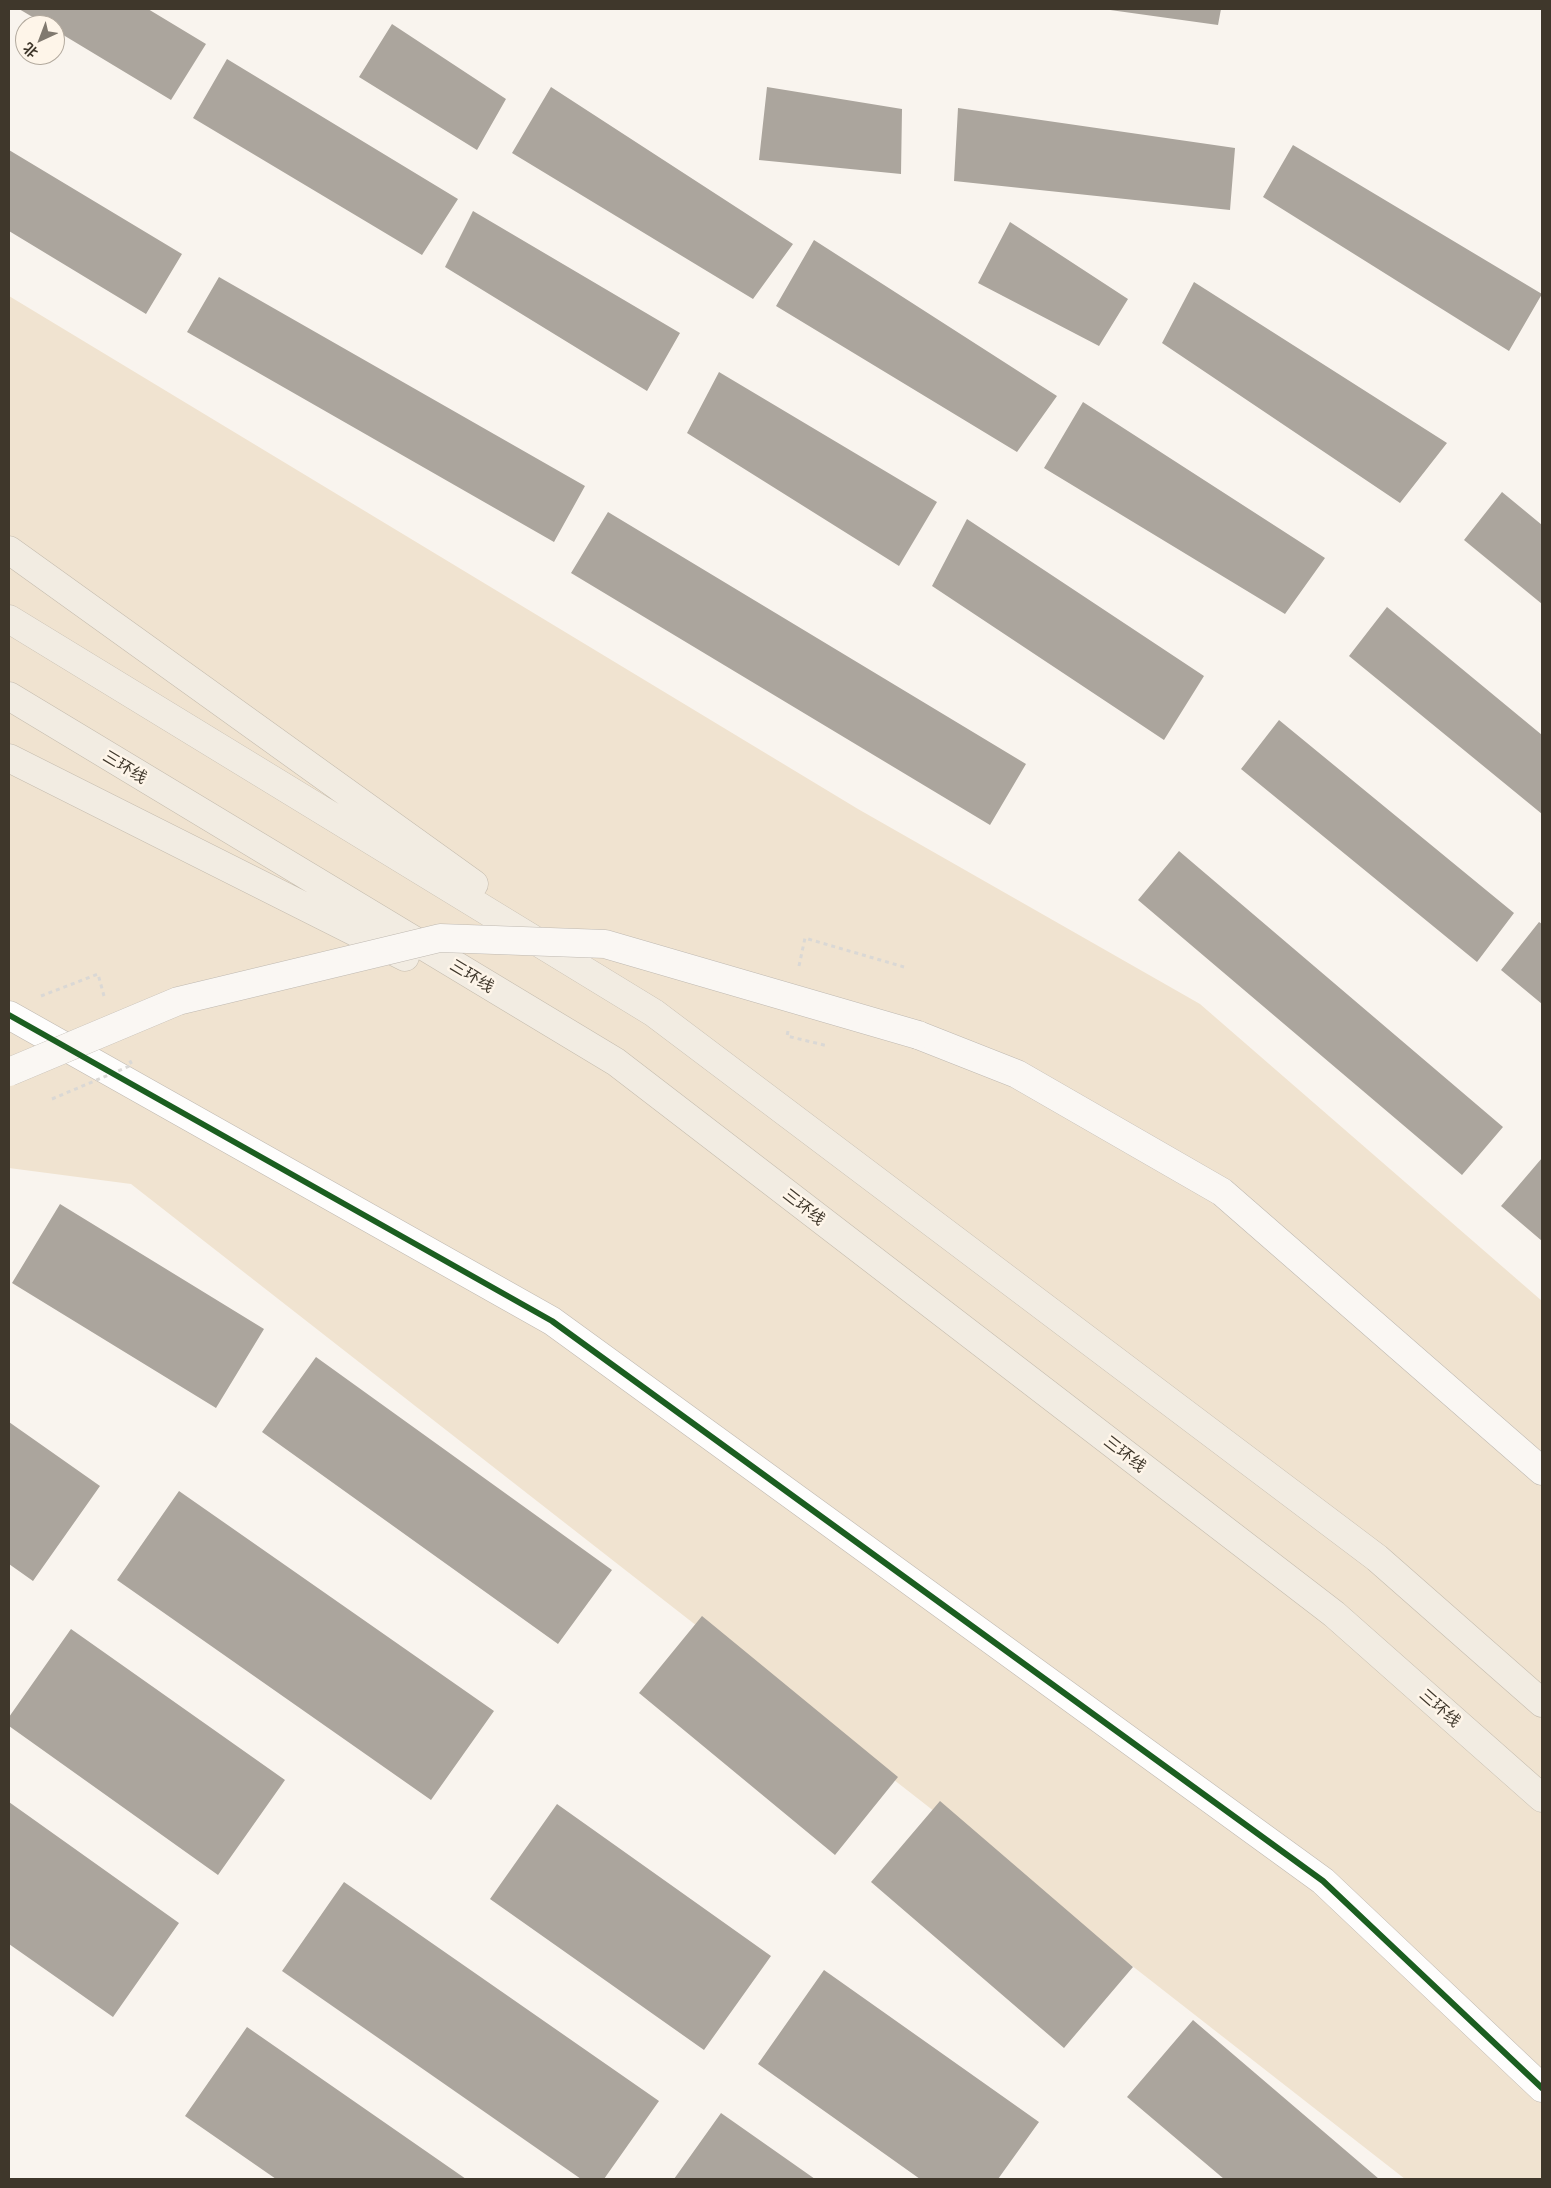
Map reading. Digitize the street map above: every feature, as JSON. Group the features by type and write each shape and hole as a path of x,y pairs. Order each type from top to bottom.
{"highway":[{"path":"9,550 654,1013 1377,1558 1542,1703"},
{"path":"9,619 654,1013"},
{"name":"三环线","path":"9,696 616,1062 1334,1614 1542,1798"},
{"path":"9,758 616,1062"}],"main road":[{"path":"9,1072 178,1001 440,938 605,944 918,1034 1017,1074 1222,1192 1542,1471"}],"street":[{"path":"9,1015 552,1320 1323,1881 1542,2088"}],"path":[{"path":"793,998 805,938 904,967"},
{"path":"39,996 98,974 113,1028"}],"shaded area":[{"path":"9,296 858,809 1200,1004 1542,1301 1542,2179 1405,2179 131,1184 9,1168"}],"building":[{"path":"19,9 148,9 206,44 171,100 65,36 65,15 29,15"},
{"path":"1103,9 1221,9 1218,25"},
{"path":"392,24 506,99 477,150 359,77"},
{"path":"227,59 458,199 422,255 193,118"},
{"path":"551,87 793,244 753,299 512,153"},
{"path":"767,87 902,109 901,174 759,160"},
{"path":"958,108 1235,148 1230,210 954,181"},
{"path":"1293,145 1542,294 1509,351 1263,197"},
{"path":"9,150 182,254 146,314 9,231"},
{"path":"473,211 680,333 647,391 445,267"},
{"path":"1010,222 1128,299 1099,346 978,283"},
{"path":"814,240 1057,396 1017,452 776,306"},
{"path":"219,277 585,486 554,542 187,332"},
{"path":"1194,282 1447,443 1400,503 1162,343"},
{"path":"719,372 937,502 899,566 687,433"},
{"path":"1083,402 1325,558 1285,614 1044,468"},
{"path":"1502,492 1542,525 1542,604 1464,540"},
{"path":"608,512 1026,764 990,825 571,573"},
{"path":"967,519 1204,676 1164,740 932,586"},
{"path":"1387,607 1542,735 1542,814 1349,656"},
{"path":"1279,720 1514,913 1477,962 1241,769"},
{"path":"1179,851 1503,1127 1462,1175 1138,900"},
{"path":"1539,922 1542,924 1542,1004 1501,970"},
{"path":"1542,1158 1542,1241 1501,1206"},
{"path":"60,1204 264,1329 216,1408 12,1283"},
{"path":"316,1357 612,1570 558,1644 262,1432"},
{"path":"9,1422 100,1486 33,1581 9,1564"},
{"path":"179,1491 494,1711 431,1800 117,1580"},
{"path":"702,1616 898,1777 835,1855 639,1693"},
{"path":"71,1629 285,1780 218,1875 9,1726 9,1717"},
{"path":"940,1801 1133,1967 1064,2048 871,1882"},
{"path":"9,1802 179,1923 113,2017 9,1944"},
{"path":"557,1804 771,1956 704,2050 490,1899"},
{"path":"344,1882 659,2101 604,2179 581,2179 282,1971"},
{"path":"824,1970 1039,2122 998,2179 920,2179 758,2064"},
{"path":"1193,2020 1379,2179 1224,2179 1127,2097"},
{"path":"247,2027 466,2179 276,2179 185,2116"},
{"path":"721,2113 815,2179 674,2179"}],"cycle path":[{"path":"9,1015 552,1321 1323,1881 1542,2088"}]}
